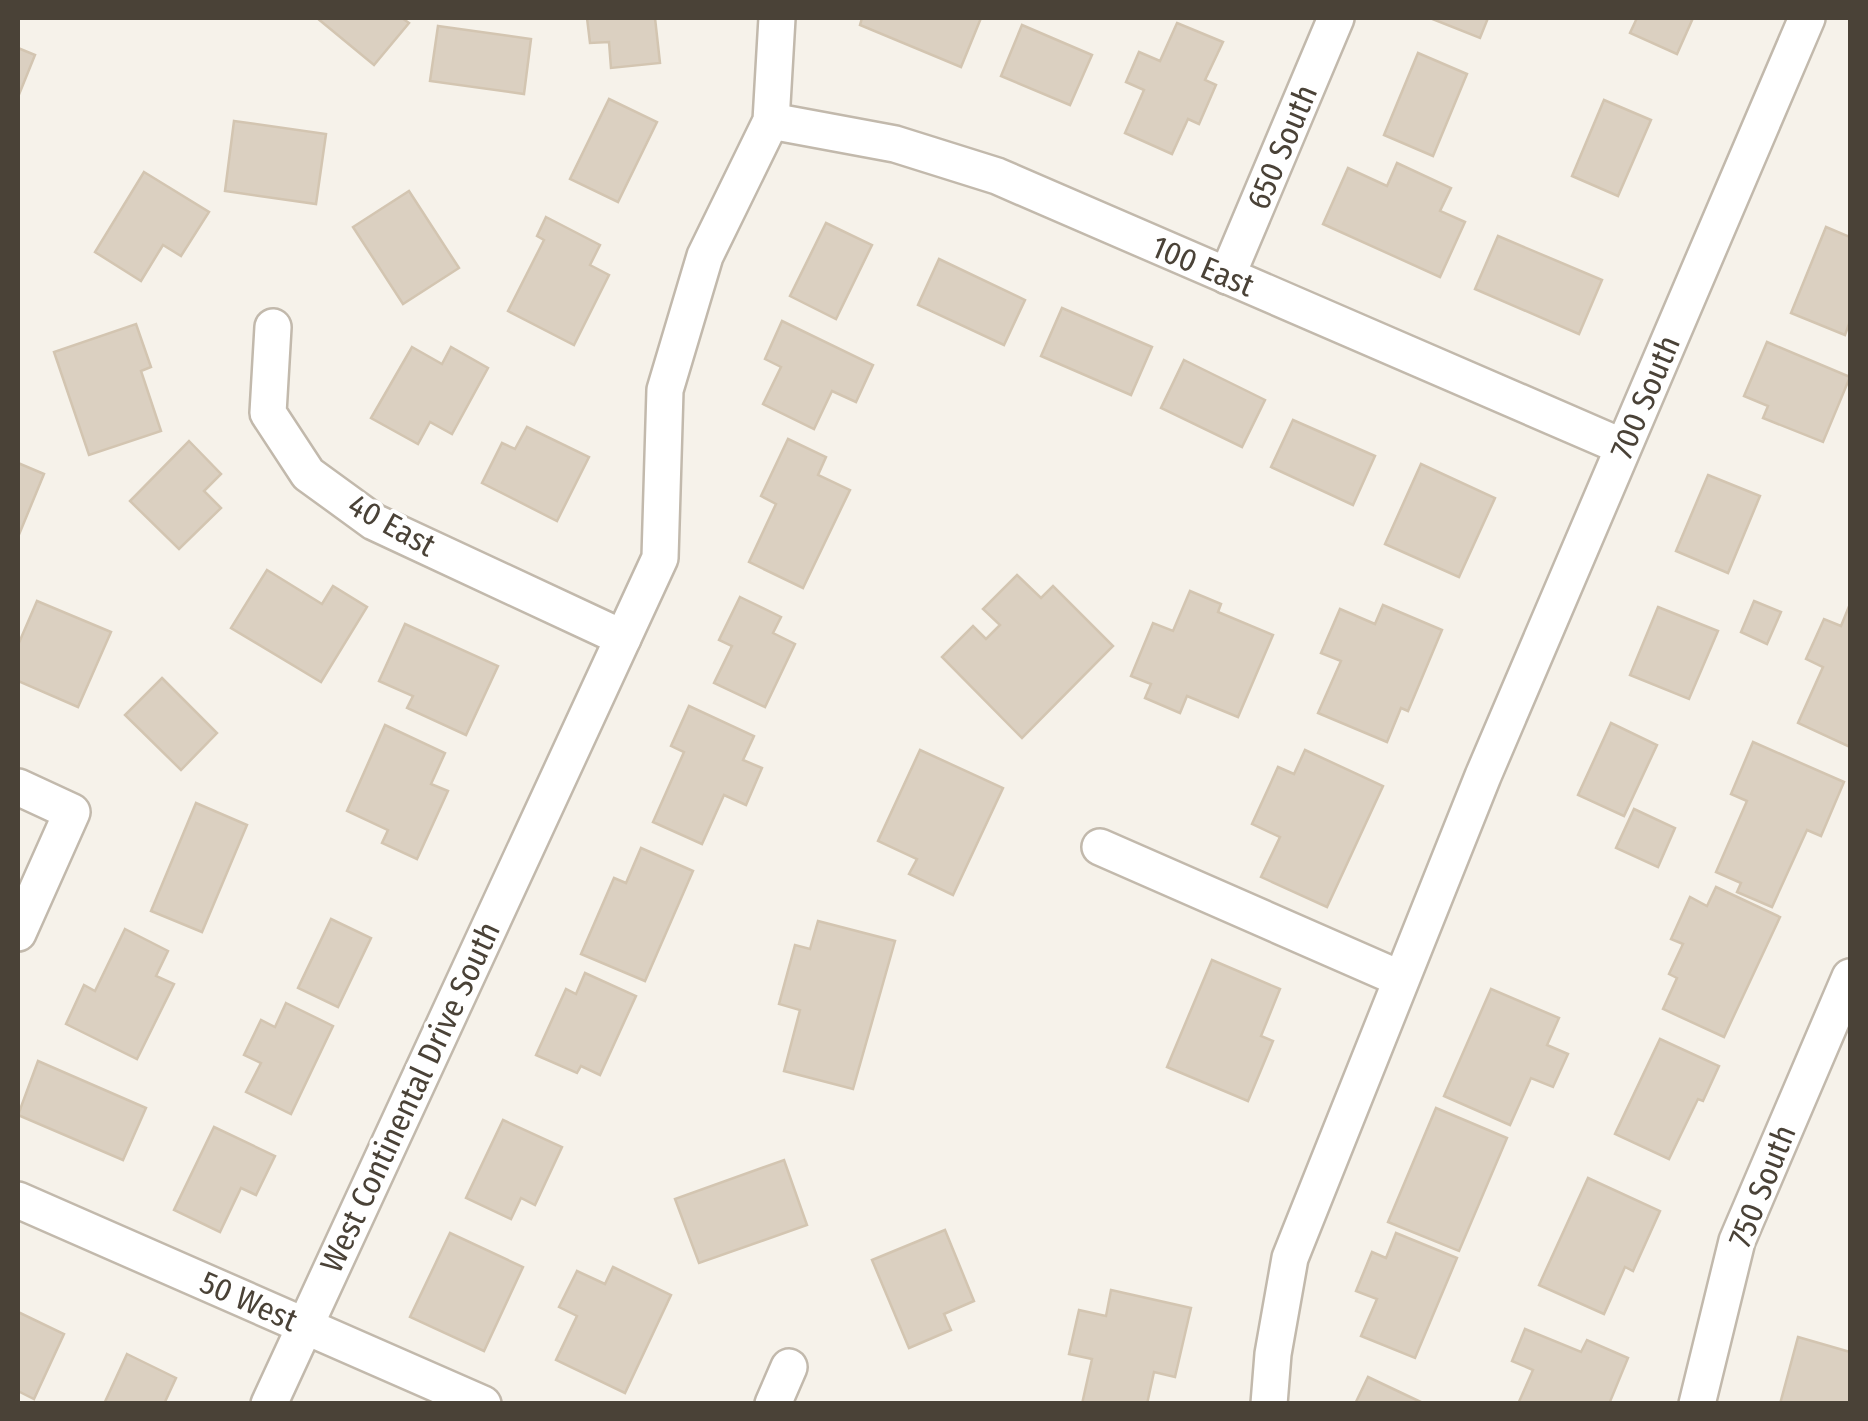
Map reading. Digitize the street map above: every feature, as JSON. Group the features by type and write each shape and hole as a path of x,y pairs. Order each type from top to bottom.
{"street":[{"path":"771,121 777,18"},
{"name":"650 South","path":"1227,276 1336,18"},
{"name":"700 South","path":"1269,1404 1273,1354 1290,1258 1483,776 1807,18"},
{"name":"West Continental Drive South","path":"269,1404 660,558 665,390 705,256 771,121"},
{"name":"100 East","path":"771,121 894,144 997,176 1623,447"},
{"name":"40 East","path":"273,327 268,413 308,474 374,522 623,638"},
{"path":"18,787 72,812 18,933"},
{"path":"1100,847 1401,979"},
{"name":"750 South","path":"1698,1404 1736,1241 1850,977"},
{"name":"50 West","path":"18,1200 481,1403"},
{"path":"774,1404 789,1366"}],"building":[{"path":"317,18 402,18 409,23 374,65"},
{"path":"587,18 655,18 660,63 611,68 609,42 590,43"},
{"path":"862,18 981,18 961,67 860,25"},
{"path":"1430,18 1488,18 1480,38"},
{"path":"1637,18 1693,18 1677,54 1630,33"},
{"path":"1177,23 1223,42 1205,80 1216,85 1199,124 1188,119 1172,154 1125,133 1144,90 1126,82 1139,52 1160,61"},
{"path":"1022,25 1092,55 1070,105 1001,76"},
{"path":"438,26 531,39 524,94 430,81"},
{"path":"18,48 35,55 18,97"},
{"path":"1418,53 1467,74 1433,156 1384,135"},
{"path":"609,99 657,122 618,202 570,179"},
{"path":"1604,100 1651,120 1618,196 1572,176"},
{"path":"234,121 326,134 316,204 225,191"},
{"path":"1397,163 1451,188 1440,211 1465,222 1440,277 1323,224 1348,168 1387,186"},
{"path":"144,172 209,212 181,256 163,245 141,281 95,252"},
{"path":"409,191 459,268 403,304 353,227"},
{"path":"546,217 600,245 590,265 609,275 574,345 508,311 544,240 537,236"},
{"path":"826,223 872,245 836,319 790,296"},
{"path":"1826,227 1850,237 1850,321 1845,335 1791,313"},
{"path":"1498,236 1602,280 1579,334 1475,289"},
{"path":"939,259 1025,300 1004,345 918,305"},
{"path":"1062,308 1152,347 1131,395 1041,356"},
{"path":"782,321 873,365 856,402 832,391 814,429 763,404 781,367 765,359"},
{"path":"136,324 151,367 141,371 161,431 89,455 54,352"},
{"path":"1767,342 1850,377 1823,442 1763,418 1768,406 1744,396"},
{"path":"412,347 442,364 451,347 488,368 452,434 430,422 418,444 371,418"},
{"path":"1184,360 1265,400 1242,447 1161,408"},
{"path":"1293,420 1375,456 1353,505 1271,467"},
{"path":"527,427 589,457 557,521 482,483 502,443 515,449"},
{"path":"788,439 826,457 818,475 850,490 803,588 749,562 776,504 761,496"},
{"path":"189,441 221,474 204,491 221,508 179,549 130,501"},
{"path":"18,463 44,474 18,537"},
{"path":"1421,464 1495,498 1459,577 1385,544"},
{"path":"1708,475 1760,496 1728,573 1676,551"},
{"path":"267,570 322,604 333,586 367,607 321,682 231,628"},
{"path":"1017,575 1041,598 1053,586 1113,646 1022,738 942,657 973,626 986,639 1000,625 983,609"},
{"path":"1190,591 1221,604 1218,612 1273,635 1238,717 1187,696 1180,713 1145,698 1151,684 1131,676 1153,623 1173,631"},
{"path":"740,597 781,617 773,633 795,644 765,707 714,683 732,646 719,640"},
{"path":"37,601 111,632 78,707 18,681 18,645"},
{"path":"1754,601 1781,612 1767,644 1741,632"},
{"path":"1850,604 1850,747 1798,723 1823,667 1806,659 1824,619 1841,626"},
{"path":"1383,605 1442,630 1408,711 1401,708 1387,742 1318,713 1341,661 1321,653 1340,609 1375,624"},
{"path":"1658,607 1718,631 1689,699 1630,675"},
{"path":"405,624 498,666 466,735 407,708 413,696 379,681"},
{"path":"162,678 217,733 181,770 125,715"},
{"path":"689,706 754,736 743,760 762,768 746,805 724,795 702,844 653,822 684,752 671,746"},
{"path":"1611,723 1657,745 1624,816 1578,795"},
{"path":"385,725 445,753 431,784 448,791 417,859 382,843 388,830 347,811"},
{"path":"1753,742 1844,782 1821,836 1807,830 1772,907 1737,892 1741,883 1716,872 1747,801 1731,794"},
{"path":"920,750 1003,788 953,895 909,874 917,859 878,841"},
{"path":"1305,750 1383,786 1327,907 1261,877 1280,837 1252,824 1278,767 1294,774"},
{"path":"196,803 247,825 202,932 151,911"},
{"path":"1634,809 1675,828 1658,867 1616,848"},
{"path":"641,848 693,871 645,981 581,954 614,878 626,883"},
{"path":"1716,887 1780,917 1724,1037 1663,1009 1677,978 1669,974 1683,944 1671,939 1690,897 1707,906"},
{"path":"331,919 371,938 338,1007 298,988"},
{"path":"818,921 895,941 853,1089 784,1071 800,1010 779,1004 795,945 810,949"},
{"path":"125,929 168,951 156,976 174,984 137,1059 66,1024 84,985 95,991"},
{"path":"1212,960 1280,989 1261,1036 1273,1041 1248,1101 1167,1067"},
{"path":"585,973 636,996 600,1075 581,1066 577,1073 536,1055 566,989 576,994"},
{"path":"1491,989 1559,1018 1547,1045 1568,1054 1553,1087 1531,1078 1510,1125 1444,1096"},
{"path":"286,1003 333,1026 291,1114 246,1092 261,1063 244,1055 261,1020 275,1027"},
{"path":"1660,1039 1719,1066 1669,1159 1615,1134"},
{"path":"38,1061 146,1108 123,1160 18,1115"},
{"path":"1436,1108 1507,1138 1459,1251 1388,1222"},
{"path":"503,1120 562,1147 535,1205 521,1198 511,1219 466,1198"},
{"path":"214,1127 275,1156 256,1195 241,1188 220,1232 174,1210"},
{"path":"784,1160 807,1225 699,1263 675,1199"},
{"path":"1588,1178 1660,1211 1633,1271 1625,1267 1604,1314 1539,1285"},
{"path":"945,1230 974,1301 944,1314 951,1330 909,1348 872,1260"},
{"path":"450,1233 523,1267 484,1351 410,1317"},
{"path":"1396,1233 1457,1258 1415,1358 1361,1336 1377,1299 1356,1291 1372,1252 1386,1258"},
{"path":"613,1267 671,1295 625,1393 556,1360 577,1316 559,1307 577,1271 605,1284"},
{"path":"1111,1290 1191,1308 1175,1377 1154,1372 1147,1404 1082,1404 1092,1359 1069,1354 1079,1310 1106,1316"},
{"path":"18,1312 64,1334 34,1399 18,1391"},
{"path":"1525,1329 1581,1352 1587,1340 1628,1358 1609,1404 1518,1404 1533,1370 1512,1361"},
{"path":"1798,1337 1850,1352 1850,1404 1780,1404"},
{"path":"127,1354 176,1378 164,1404 104,1404"},
{"path":"1368,1377 1425,1404 1355,1404"}]}
